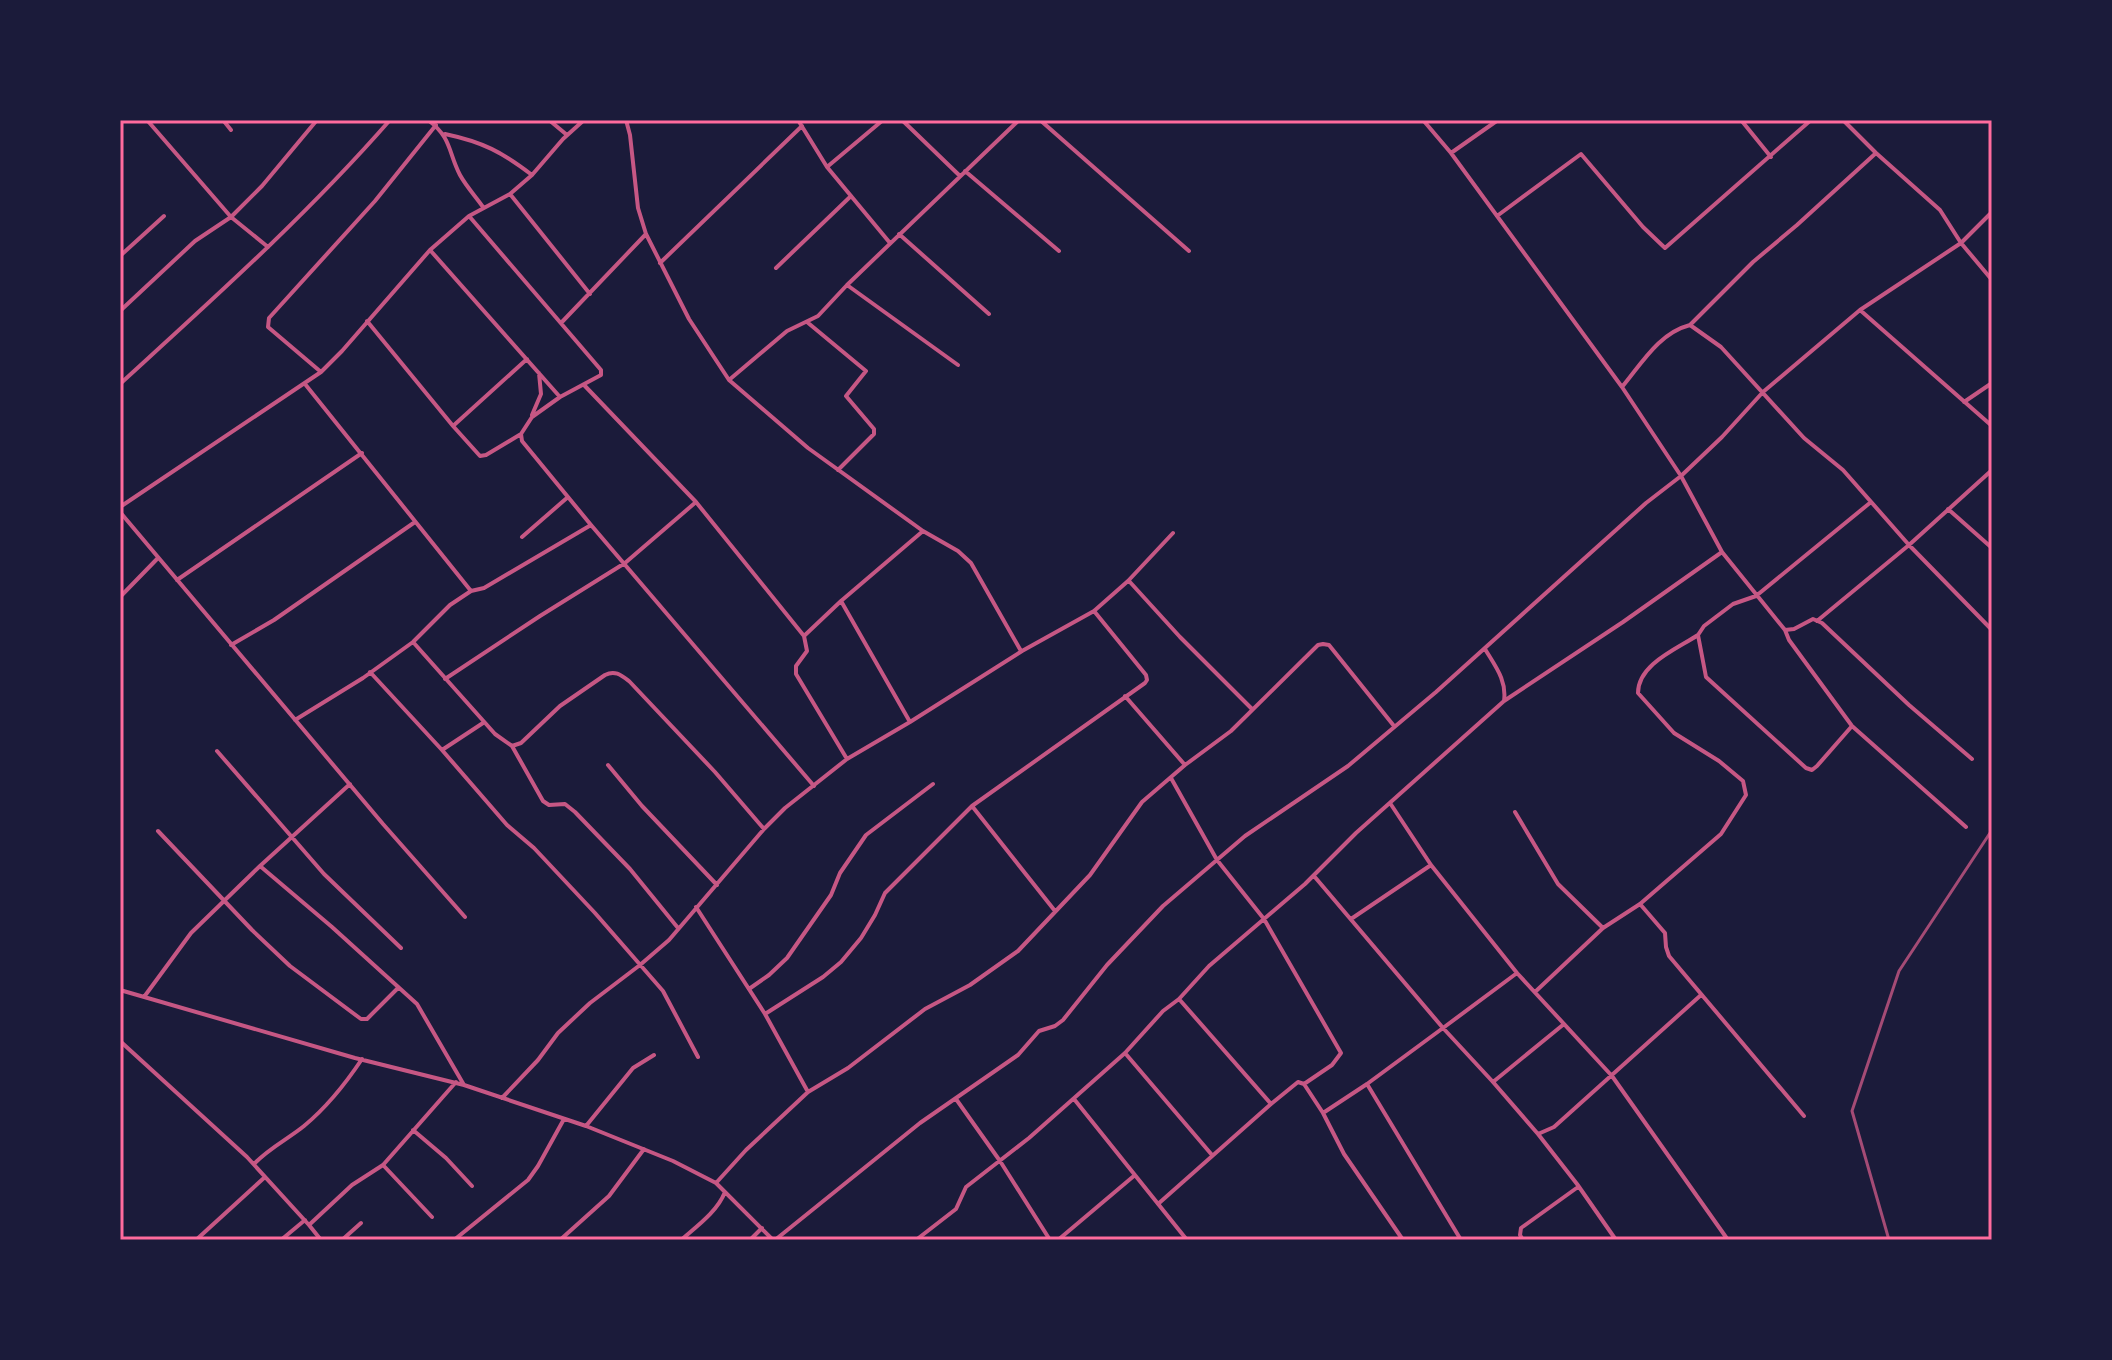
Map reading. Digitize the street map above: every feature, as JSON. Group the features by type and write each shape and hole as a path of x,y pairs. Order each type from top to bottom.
{"street":[{"path":"147,120 231,217 268,247"},
{"path":"223,120 231,130"},
{"path":"120,311 195,241 231,217 262,186 317,120"},
{"path":"120,384 268,247 348,168 390,120"},
{"path":"428,120 444,134 460,175 483,207"},
{"path":"549,120 567,135"},
{"path":"465,917 231,645 120,510 321,372 430,250 469,216 510,194 584,120"},
{"path":"626,120 638,208 646,234 689,319 729,380 808,448 971,563 1022,651"},
{"path":"827,167 883,120"},
{"path":"902,120 960,176"},
{"path":"729,380 787,331 818,316 1019,120"},
{"path":"1040,120 1189,251"},
{"path":"1423,120 1451,153 1622,387 1681,476 1722,552 1785,630 1789,640 1852,726 1966,827"},
{"path":"1451,153 1498,120"},
{"path":"1741,120 1771,157"},
{"path":"1496,216 1581,154 1643,227 1665,248 1811,120"},
{"path":"1843,120 1940,210 1961,243 1992,280"},
{"path":"660,264 800,123 827,167 890,243"},
{"path":"321,372 268,327 267,322 375,201 436,125"},
{"path":"444,134 468,139 505,155 532,175"},
{"path":"1622,387 1658,343 1675,329 1690,325 1753,262 1876,153"},
{"path":"965,171 1059,251"},
{"path":"510,194 590,294"},
{"path":"776,268 851,196"},
{"path":"120,990 362,1059 456,1082 586,1126 716,1183 774,1240 889,1147 1018,1055 1039,1031 1063,1020 1152,916 1245,836 1338,774 1485,649 1646,503 1681,476 1763,392 1860,310 1961,243 1992,212"},
{"path":"120,256 164,216"},
{"path":"469,216 601,370 601,375 560,397 532,417"},
{"path":"561,323 646,234"},
{"path":"899,234 989,314"},
{"path":"430,250 560,397"},
{"path":"847,285 958,365"},
{"path":"1860,310 1992,426"},
{"path":"367,321 480,456 521,434 541,394 539,373"},
{"path":"807,322 866,371 846,397 874,429 874,434 838,470"},
{"path":"1690,325 1721,347 1804,438 1843,470 1909,545 1992,630"},
{"path":"453,426 527,359"},
{"path":"1964,402 1992,383"},
{"path":"305,384 471,591"},
{"path":"584,385 696,502 804,636 807,651 796,666 796,674 847,759"},
{"path":"521,434 522,441 591,525 814,786"},
{"path":"177,580 362,453"},
{"path":"1817,621 1909,545 1992,470"},
{"path":"522,537 568,497"},
{"path":"445,679 625,563 696,502"},
{"path":"1535,992 1603,928 1640,904 1721,834 1746,795 1743,781 1719,761 1674,733 1638,693 1638,683 1650,666 1698,635 1704,626 1733,604 1756,596 1871,502"},
{"path":"1948,509 1992,548"},
{"path":"231,645 315,592 416,521"},
{"path":"295,720 413,642 450,605 471,591 484,588 591,525"},
{"path":"804,636 923,531"},
{"path":"502,1098 538,1060 558,1033 590,1003 669,940 785,808 847,759 1022,651 1094,611 1128,581 1173,533"},
{"path":"916,1240 956,1209 966,1187 1125,1053 1209,966 1314,876 1349,840 1504,701 1722,552"},
{"path":"120,597 158,558"},
{"path":"1128,581 1252,709"},
{"path":"841,601 910,722"},
{"path":"765,1014 841,962 861,938 885,893 972,806 1145,683 1146,675 1094,611"},
{"path":"1785,630 1813,619 1822,623 1972,759"},
{"path":"1698,635 1706,677 1806,768 1812,770 1817,766 1852,726"},
{"path":"413,642 495,734 512,746 543,801 549,805 565,804 575,812 630,869 678,928"},
{"path":"716,1183 808,1092 848,1068 925,1009 970,985 1018,951 1097,866 1142,802 1231,731 1318,645 1329,645 1394,726"},
{"path":"1485,649 1502,677 1506,689 1504,701"},
{"path":"370,672 507,825 534,848 595,913 663,991 698,1057"},
{"path":"512,746 521,743 560,706 610,672 616,673 629,681 764,829"},
{"path":"1125,696 1185,765"},
{"path":"442,750 484,722"},
{"path":"217,751 335,885 401,948"},
{"path":"608,765 717,885"},
{"path":"1171,777 1217,860 1264,919 1341,1053 1332,1065 1304,1084"},
{"path":"144,997 191,933 350,784"},
{"path":"749,989 787,958 831,895 840,873 866,835 933,784"},
{"path":"1390,803 1431,865 1517,973 1612,1076 1728,1240"},
{"path":"972,806 1055,911"},
{"path":"1515,812 1558,884 1603,928"},
{"path":"158,831 224,902 290,966 361,1019 367,1019 398,988"},
{"path":"1351,919 1431,865"},
{"path":"260,866 417,1004 464,1085"},
{"path":"1314,876 1538,1134 1616,1240"},
{"path":"1640,904 1665,933 1669,956 1804,1116"},
{"path":"696,907 765,1014 808,1092"},
{"path":"1323,1113 1517,973"},
{"path":"1538,1134 1554,1127 1701,995"},
{"path":"1179,999 1271,1104"},
{"path":"1493,1082 1564,1024"},
{"path":"120,1041 254,1164 321,1240"},
{"path":"1125,1053 1213,1155"},
{"path":"586,1126 633,1068 654,1055"},
{"path":"254,1164 306,1124 348,1080 362,1059"},
{"path":"309,1225 352,1185 383,1165 456,1082"},
{"path":"1158,1204 1298,1082 1304,1084 1344,1154 1403,1240"},
{"path":"1367,1084 1461,1240"},
{"path":"955,1098 1050,1240"},
{"path":"1074,1099 1187,1240"},
{"path":"454,1240 528,1180 564,1118"},
{"path":"413,1130 446,1158 472,1186"},
{"path":"560,1240 609,1196 644,1149"},
{"path":"383,1165 432,1217"},
{"path":"1058,1240 1135,1175"},
{"path":"196,1240 265,1177"},
{"path":"1523,1240 1521,1228 1578,1187"},
{"path":"681,1240 714,1210 725,1191"},
{"path":"281,1240 305,1220"},
{"path":"342,1240 361,1223"},
{"path":"750,1240 762,1228"},
{"path":"1451,1240 1461,1240"}],"railway":[{"path":"1889,1240 1852,1111 1899,971 1992,830"}]}
